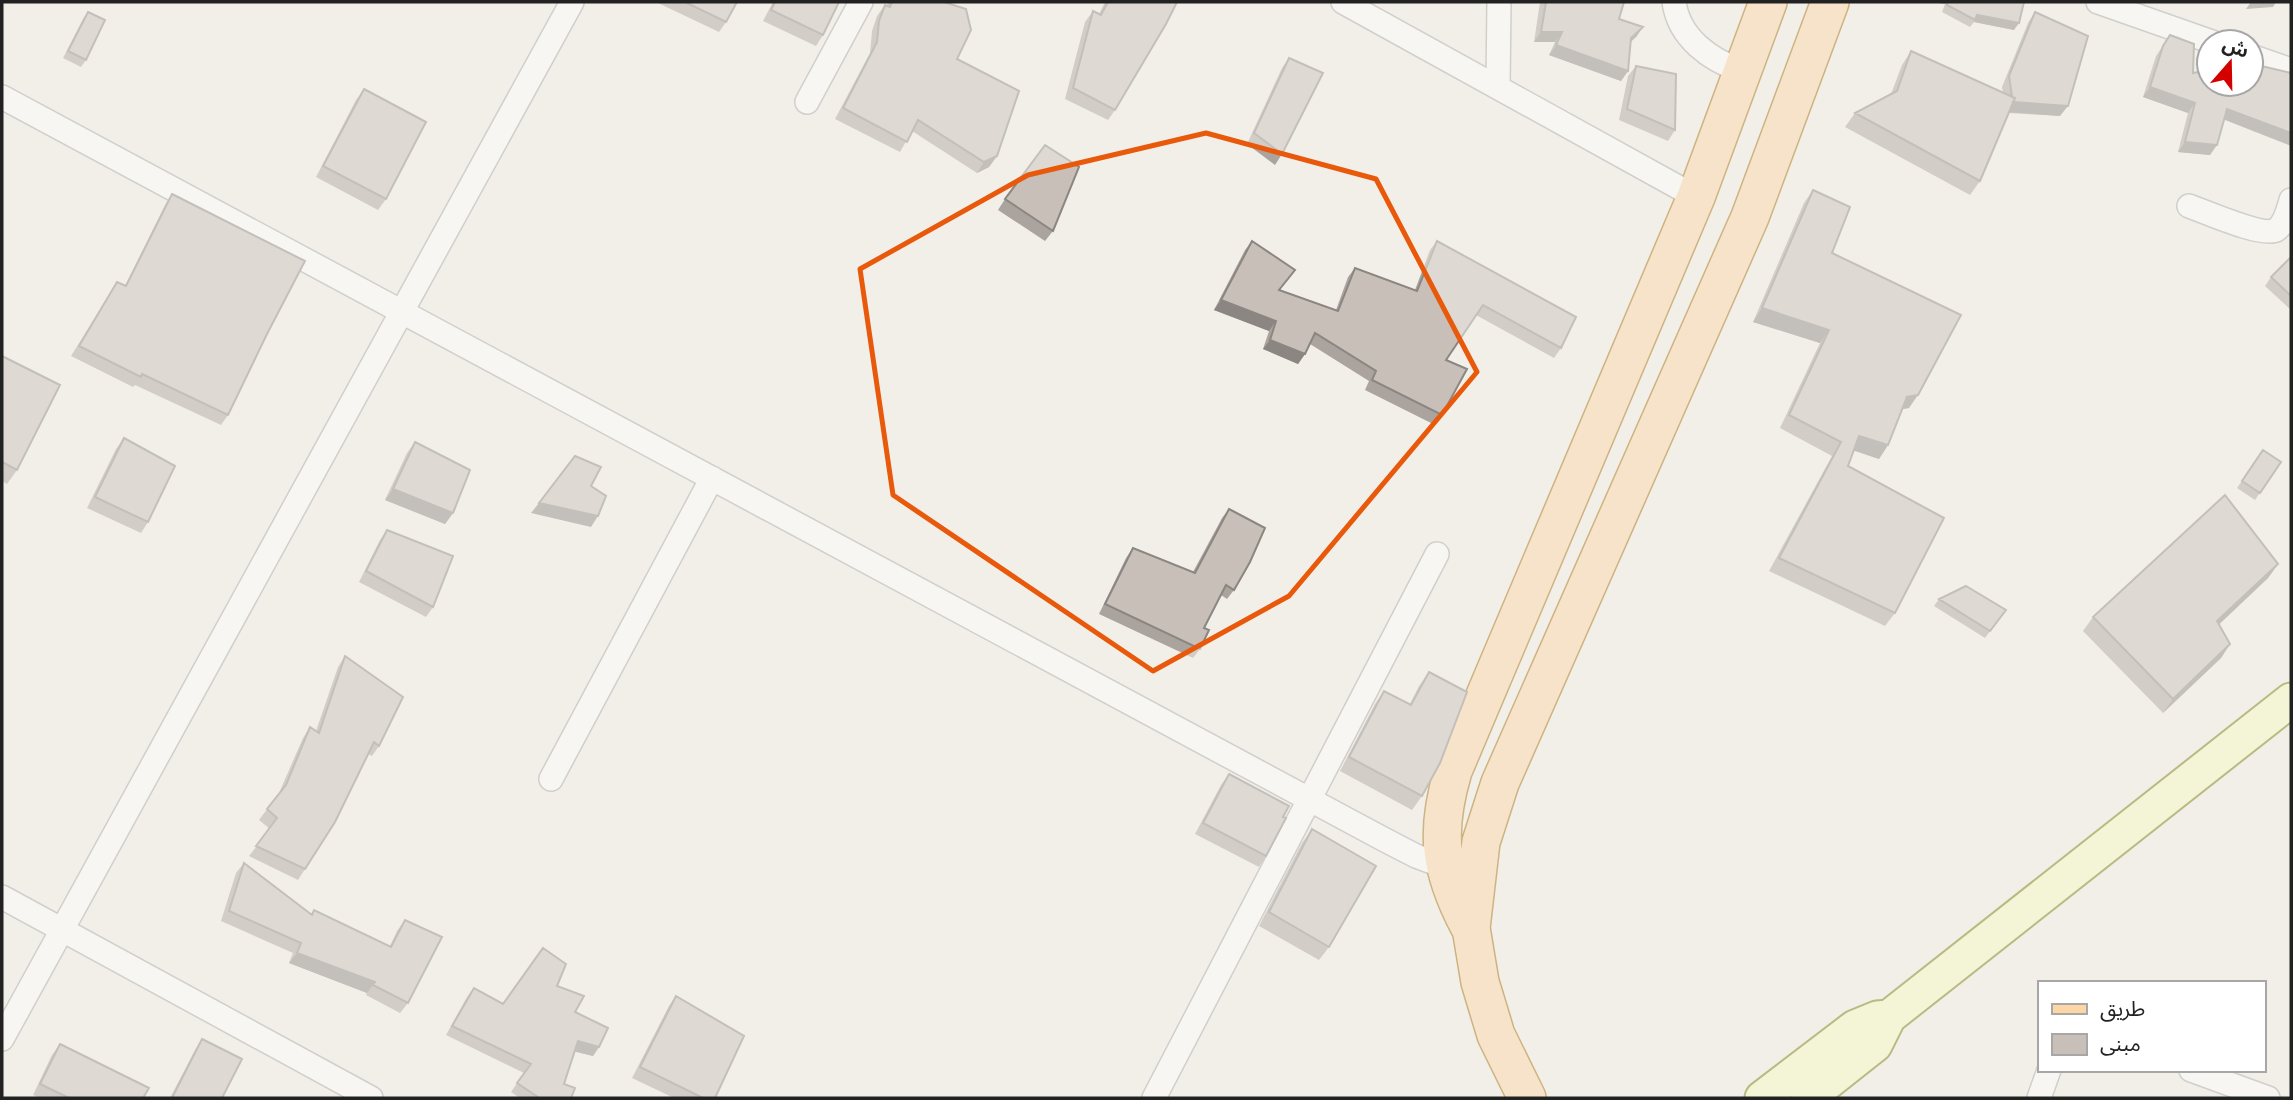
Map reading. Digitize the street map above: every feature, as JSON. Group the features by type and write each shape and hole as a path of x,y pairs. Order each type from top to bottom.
{"main road":[{"path":"1460,872 1443,815 1453,771 1696,197 1768,2"},
{"path":"1527,1098 1496,1035 1480,982 1471,928 1454,897 1460,872 1481,842 1500,783 1750,217 1830,2"}],"street":[{"path":"2,1040 572,2"},
{"path":"807,102 861,2"},
{"path":"1343,2 1696,197"},
{"path":"1498,87 1499,2"},
{"path":"1674,2 1685,30 1700,49 1720,63 1742,71"},
{"path":"2098,2 2195,36"},
{"path":"2265,61 2291,70"},
{"path":"2,97 1406,851 1460,872"},
{"path":"2189,206 2263,232 2276,230 2286,218 2291,200"},
{"path":"551,779 712,478"},
{"path":"1154,1098 1437,554"},
{"path":"1808,1098 1875,1045 1889,1017 2291,699"},
{"path":"2,897 371,1098"},
{"path":"1762,1098 1855,1027 1877,1018 1889,1017"},
{"path":"2039,1098 2048,1072"},
{"path":"2196,1072 2268,1098"}],"highlighted area":[{"path":"1206,133 1376,179 1477,372 1289,596 1153,671 893,495 860,269 1028,175"}],"building":[{"path":"685,2 737,2 726,22"},
{"path":"775,2 839,2 823,35 771,10"},
{"path":"892,2 944,2 966,9 971,30 957,59 1019,91 997,156 984,162 918,120 907,142 843,108 877,42 879,21 885,5 890,7"},
{"path":"1108,2 1177,2 1115,110 1073,88 1093,11 1101,15"},
{"path":"1546,2 1624,2 1619,19 1643,27 1631,38 1628,71 1556,45 1562,32 1541,32"},
{"path":"1948,2 2024,2 2019,23 1977,15 1975,20 1947,5"},
{"path":"88,12 105,20 86,60 68,51"},
{"path":"2035,12 2088,36 2068,106 2013,102 2015,98 2012,97 2009,76"},
{"path":"2170,35 2194,44 2195,98 2265,98 2265,67 2291,73 2291,133 2227,109 2217,145 2185,142 2195,103 2150,87 2163,46"},
{"path":"1911,51 2015,98 1980,181 1855,113 1897,91"},
{"path":"1289,58 1323,73 1282,154 1254,133"},
{"path":"1636,66 1676,74 1675,130 1627,109"},
{"path":"364,89 426,122 386,199 323,166"},
{"path":"1045,145 1079,167 1053,231 1005,199"},
{"path":"1813,190 1850,207 1832,253 1961,315 1918,395 1907,397 1888,445 1859,436 1848,466 1944,518 1895,613 1779,558 1841,442 1789,415 1829,330 1762,308"},
{"path":"172,194 305,261 228,415 79,346 117,282 126,286"},
{"path":"1252,241 1295,270 1279,290 1338,311 1355,268 1417,291 1437,241 1576,317 1561,348 1483,305 1446,360 1467,369 1442,415 1372,380 1376,371 1315,333 1305,354 1270,340 1276,321 1221,300"},
{"path":"2291,257 2291,296 2271,277"},
{"path":"2,356 60,385 17,470 2,462"},
{"path":"124,438 175,466 148,522 95,497"},
{"path":"415,442 470,470 453,513 393,489"},
{"path":"2263,450 2281,462 2260,493 2242,481"},
{"path":"575,456 601,467 591,486 606,496 598,516 539,503"},
{"path":"2225,495 2278,564 2217,621 2230,644 2173,699 2093,617"},
{"path":"1229,509 1265,528 1234,590 1226,585 1204,628 1209,630 1200,649 1105,604 1133,548 1195,573"},
{"path":"387,530 453,556 433,607 366,571"},
{"path":"1966,586 2006,610 1990,631 1939,599"},
{"path":"345,656 403,697 379,746 374,742 335,822 305,869 256,846 277,818 267,809 286,785 310,727 319,733"},
{"path":"1429,672 1467,692 1440,763 1422,796 1349,757 1384,691 1411,705"},
{"path":"1229,774 1289,806 1283,817 1286,818 1266,856 1203,823"},
{"path":"1312,829 1376,866 1329,947 1269,912"},
{"path":"244,863 312,915 314,910 391,947 405,920 442,937 408,1003 373,985 375,982 297,953 301,943 229,911"},
{"path":"543,948 566,964 557,986 584,996 575,1012 608,1028 599,1047 578,1041 564,1084 575,1088 571,1098 538,1098 517,1083 531,1064 452,1026 474,988 503,1004"},
{"path":"676,996 744,1036 715,1098 703,1098 640,1067"},
{"path":"202,1039 242,1059 222,1098 172,1098"},
{"path":"60,1044 149,1088 143,1098 69,1098 40,1084"}]}
